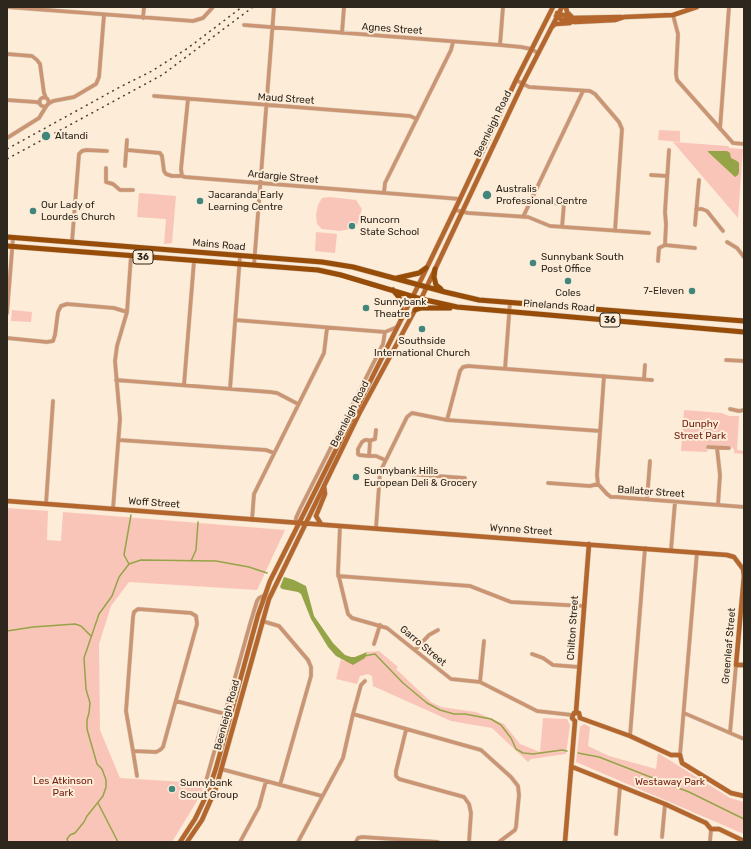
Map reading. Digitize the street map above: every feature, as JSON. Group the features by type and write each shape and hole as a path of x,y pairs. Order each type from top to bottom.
{"main road":[{"name":"Beenleigh Road","path":"180,842 195,819 208,792 216,768 228,714 264,595 298,522 419,284 516,80 553,7"},
{"name":"Beenleigh Road","path":"187,842 202,820 222,769 262,621 272,594 359,414 421,299 473,186 562,7"},
{"path":"566,7 567,12 574,20"},
{"path":"550,12 557,15 562,20 615,20 624,17 673,15 697,7"},
{"path":"551,27 555,24 574,20"},
{"name":"Mains Road","path":"10,237 330,263 353,267 427,286"},
{"name":"Mains Road","path":"10,246 254,265 334,273 421,299"},
{"path":"394,278 419,273 426,268"},
{"path":"435,269 434,278 436,285 446,292"},
{"name":"Pinelands Road","path":"427,286 479,300 744,321"},
{"path":"392,290 399,297 401,305 401,318"},
{"name":"Pinelands Road","path":"421,299 457,308 744,332"},
{"path":"415,310 421,308 457,308"},
{"path":"321,524 316,516 325,494 324,486"},
{"name":"Woff Street","path":"7,501 252,520 298,522"},
{"name":"Wynne Street","path":"298,522 697,552 727,555 734,557 739,562"},
{"name":"Chilton Street","path":"574,714 589,544"},
{"name":"Greenleaf Street","path":"736,665 744,576 743,569 739,562"},
{"path":"736,665 744,666"},
{"path":"565,842 575,721 572,719 574,714 579,713 580,718 630,736 671,755 680,755 682,762 731,793 744,796"},
{"path":"575,721 580,718"},
{"path":"571,767 665,804 706,823 711,829 719,829 744,841"}],"street":[{"path":"7,7 40,8 104,15 196,21 203,18 213,7"},
{"path":"143,18 144,7"},
{"path":"254,265 274,7"},
{"path":"342,34 344,7"},
{"path":"500,44 503,7"},
{"path":"720,129 729,7"},
{"path":"7,100 36,102 53,101 74,97 92,87 98,81 99,77 104,15"},
{"path":"673,15 678,34 677,80 733,143 744,144"},
{"name":"Agnes Street","path":"244,25 342,34 500,44 531,49 538,53"},
{"path":"384,193 385,183 451,50 453,42"},
{"path":"7,54 32,56 38,60 40,64 44,93 39,118 7,138"},
{"path":"516,80 529,87 590,91 595,94 621,125 615,231"},
{"path":"523,217 583,91"},
{"name":"Maud Street","path":"154,96 410,116 417,119"},
{"path":"182,176 181,170 188,99"},
{"path":"48,105 53,101"},
{"path":"43,102 48,105"},
{"path":"43,102 48,105"},
{"path":"126,166 127,140"},
{"path":"72,242 79,154 86,150 107,151"},
{"name":"Ardargie Street","path":"126,150 160,154 162,156 164,171 166,174 172,176 460,199"},
{"path":"665,245 665,212 669,150"},
{"path":"106,168 106,182 113,184 120,190 133,190"},
{"path":"651,175 667,176"},
{"path":"695,225 699,180"},
{"path":"554,203 564,204 562,227"},
{"path":"696,209 707,211 723,231"},
{"path":"455,210 462,212 528,217 544,225 649,233"},
{"path":"7,313 10,237"},
{"path":"727,242 737,248 744,257"},
{"path":"658,261 659,248 665,245 695,248"},
{"path":"113,509 120,410 115,361 117,346 127,312 131,256"},
{"path":"230,389 240,256"},
{"path":"184,385 194,261"},
{"path":"506,369 510,302"},
{"path":"7,338 47,342 53,341 58,312 61,306 67,304 114,308 127,312"},
{"path":"235,320 385,332 397,327"},
{"path":"252,520 254,494 324,353 326,328"},
{"name":"Beenleigh Road","path":"298,522 296,518 300,509 383,344 385,332"},
{"path":"726,360 744,362"},
{"path":"644,379 645,365"},
{"path":"447,420 460,371 463,367 468,366 652,380"},
{"path":"548,483 590,486 598,484 597,475 604,376"},
{"path":"116,380 277,393 298,404"},
{"path":"46,504 53,401"},
{"path":"730,409 744,410"},
{"path":"376,528 380,472 407,417 412,413 447,420 600,431"},
{"path":"376,430 375,439 363,441 357,452 359,455 379,457 385,460"},
{"path":"119,440 266,450 274,454"},
{"path":"369,441 369,456"},
{"path":"708,447 728,448"},
{"path":"717,448 720,475 718,505"},
{"path":"647,499 650,461"},
{"path":"380,472 466,478"},
{"name":"Ballater Street","path":"598,484 611,496 744,507"},
{"path":"671,550 675,502"},
{"name":"Garro Street","path":"340,526 338,576 348,614 352,618 387,628 450,679 480,682 537,711 574,714"},
{"path":"630,736 645,548"},
{"path":"680,755 697,552"},
{"path":"338,576 467,585 511,602 583,606"},
{"path":"133,751 156,752 163,747 197,624 196,616 191,613 138,609 134,612 132,617 126,711 137,776"},
{"path":"262,621 279,626 308,660 311,667 310,676 280,785"},
{"path":"374,644 380,625"},
{"path":"415,650 429,635 438,630"},
{"path":"480,682 484,641"},
{"path":"532,654 543,658 553,665 579,667"},
{"name":"Greenleaf Street","path":"730,733 736,665"},
{"path":"298,842 343,758 361,685 365,681"},
{"path":"176,701 236,717"},
{"path":"684,713 744,739"},
{"name":"Beenleigh Road","path":"208,792 206,781 228,714"},
{"path":"353,714 481,750 511,777 518,786 519,795 515,830 499,842"},
{"path":"406,730 396,776 399,779 464,797 469,804 471,813 469,842"},
{"path":"216,768 322,796"},
{"path":"240,842 259,807 266,781"},
{"path":"616,834 620,786"},
{"path":"662,837 665,804"},
{"path":"710,842 711,829"},
{"path":"356,842 358,838 362,837 438,842"}],"green space":[{"path":"659,130 680,131 680,142 658,140"},
{"path":"673,142 728,146 730,148 743,149 738,218"},
{"path":"139,193 176,196 172,243 164,244 166,219 137,217"},
{"path":"330,197 356,200 362,209 357,225 350,229 340,231 322,229 317,224 316,215 318,205 322,198"},
{"path":"316,232 337,234 335,253 315,251"},
{"path":"12,310 32,312 31,322 11,321"},
{"name":"Dunphy Street Park","path":"684,410 739,416 737,450 744,451 744,454 734,453 734,449 731,447 708,445 707,452 681,451"},
{"name":"Les Atkinson Park","path":"7,508 48,511 47,540 61,541 63,512 285,530 257,590 129,582 111,606 99,644 100,730 120,778 184,782 201,785 203,791 172,842 7,842"},
{"path":"379,651 398,667 396,669 431,702 441,707 476,712 504,724 520,744 540,752 543,718 567,719 570,725 566,754 531,759 528,762 492,728 451,721 373,686 372,676 368,674 360,676 357,684 336,679 341,659 344,661 365,658 367,652"},
{"name":"Westaway Park","path":"584,724 590,727 588,746 609,756 656,769 658,753 730,798 744,802 744,834 576,762 580,727"}],"shaded area":[{"path":"708,151 727,151 730,153 731,158 739,163 738,175 735,177"},
{"path":"284,577 306,586 314,616 333,643 345,655 355,657 367,652 365,658 353,665 336,656 328,647 311,619 301,594 282,589 280,587"}],"waterway":[{"path":"129,564 124,555 131,515"},
{"path":"191,561 196,550 198,522"},
{"path":"68,842 67,839 70,835 75,833 103,796 106,787 106,780 102,769 97,764 87,729 90,703 86,689 84,658 99,614 112,596 119,577 129,564 141,560 216,561 249,567 267,573"},
{"path":"7,631 33,627 75,624 81,626 91,636"},
{"path":"364,656 375,654 403,683 427,703 440,710 454,714 465,714 491,719 501,725 511,738 516,749 523,753 533,754 562,750 567,751"},
{"path":"578,753 599,757 689,792 744,819"},
{"path":"98,803 118,842"}],"railway":[{"path":"7,149 152,71 188,48 242,7"},
{"path":"7,159 162,75 253,7"}],"place":[{"name":"Altandi","path":"46,136"},
{"name":"Australis Professional Centre","path":"487,195"},
{"name":"Jacaranda Early Learning Centre","path":"200,201"},
{"name":"Our Lady of Lourdes Church","path":"33,211"},
{"name":"Runcorn State School","path":"352,226"},
{"name":"Sunnybank South Post Office","path":"533,263"},
{"name":"Coles","path":"568,281"},
{"name":"7-Eleven","path":"692,291"},
{"name":"Sunnybank Theatre","path":"366,308"},
{"name":"Southside International Church","path":"422,329"},
{"name":"Sunnybank Hills European Deli & Grocery","path":"356,477"},
{"name":"Sunnybank Scout Group","path":"172,789"}]}
